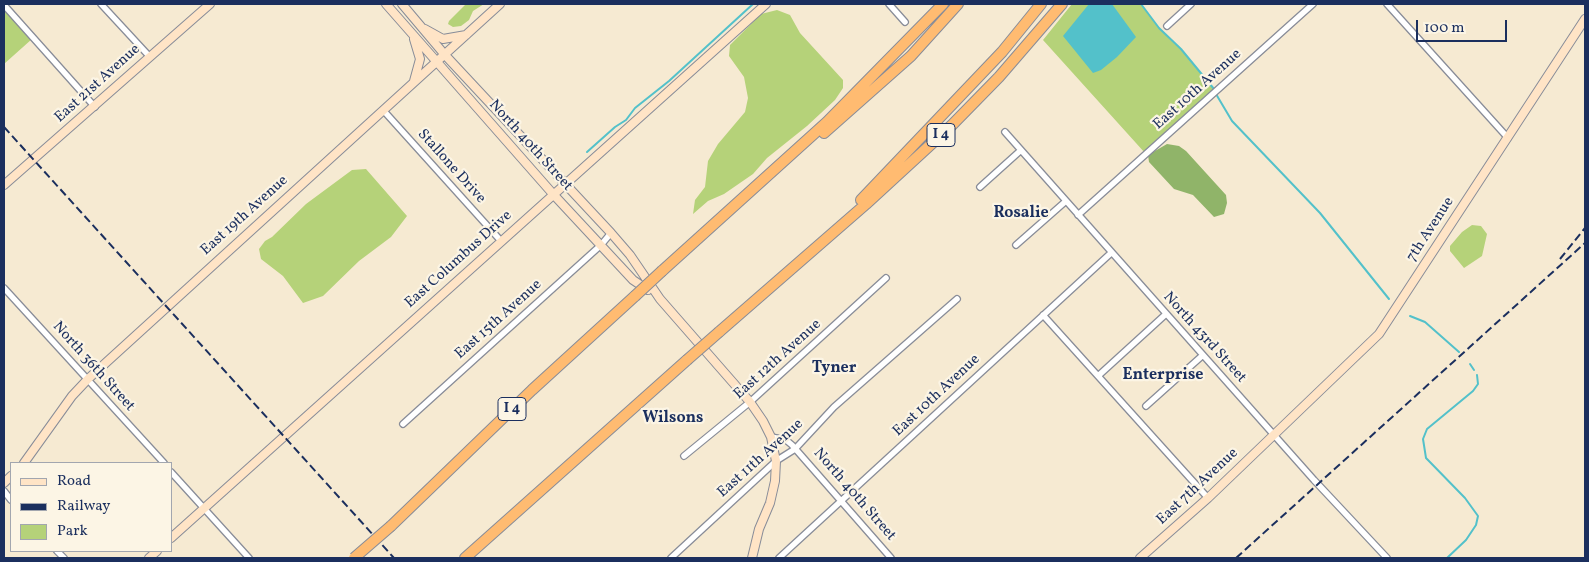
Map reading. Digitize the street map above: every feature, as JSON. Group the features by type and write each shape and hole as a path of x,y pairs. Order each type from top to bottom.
{"highway":[{"name":"I 4","path":"354,558 391,526 532,390 662,271 761,184 883,67 943,4"},
{"path":"761,184 880,85 911,56 958,4"},
{"path":"808,255 961,96 1041,4"},
{"name":"I 4","path":"465,558 952,125 999,77 1062,4"}],"main road":[{"name":"East 21st Avenue","path":"4,186 210,4"},
{"name":"North 40th Street","path":"386,4 554,194 633,280 660,299"},
{"name":"North 40th Street","path":"402,4 444,56 630,255 660,299 750,402 771,437 776,462 775,481 770,504 759,529 752,558"},
{"name":"East 19th Avenue","path":"25,462 72,396 88,379 500,4"},
{"name":"East Columbus Drive","path":"172,537 766,4"},
{"name":"7th Avenue","path":"1274,434 1379,334 1585,19"},
{"path":"421,27 443,39 468,34"},
{"path":"412,83 417,73 420,59 413,35"},
{"name":"East 7th Avenue","path":"1140,558 1208,498 1274,434"}],"street":[{"path":"101,4 150,57"},
{"path":"889,4 905,22"},
{"path":"1167,26 1191,4"},
{"name":"East 10th Avenue","path":"1078,215 1313,4"},
{"path":"1387,4 1508,138"},
{"path":"4,5 95,107"},
{"name":"Stallone Drive","path":"382,110 501,240"},
{"name":"North 43rd Street","path":"1005,132 1166,314 1387,558"},
{"path":"980,187 1020,151"},
{"path":"1016,245 1066,201"},
{"name":"East 15th Avenue","path":"403,424 601,245 610,233"},
{"name":"East 10th Avenue","path":"779,558 1112,253"},
{"name":"East 12th Avenue","path":"684,456 750,402 886,278"},
{"name":"North 36th Street","path":"4,288 163,462"},
{"name":"East 11th Avenue","path":"672,558 776,462 795,449 834,407 957,299"},
{"path":"1098,376 1166,314"},
{"path":"1043,315 1208,498"},
{"path":"1146,406 1203,355"},
{"path":"771,437 786,440 795,449"},
{"name":"North 40th Street","path":"795,449 891,558"},
{"path":"172,473 249,558"}],"green space":[{"path":"466,4 484,4 473,11 469,20 461,26 453,27 448,24 449,21"},
{"path":"1072,4 1141,4 1159,28 1181,49 1214,89 1145,153 1043,40"},
{"path":"4,8 32,39 4,64"},
{"path":"777,10 790,15 800,33 843,80 843,88 835,100 807,126 767,158 753,174 724,194 708,201 693,214 695,200 705,187 708,161 718,144 745,112 748,98 744,77 729,56 730,45 761,14"},
{"path":"1167,144 1179,146 1186,151 1226,195 1227,203 1224,214 1214,217 1193,195 1174,189 1149,162 1148,155"},
{"path":"366,169 407,216 391,237 359,261 323,296 303,303 283,276 261,259 259,249 265,241 272,237 306,204 352,170"},
{"path":"1472,225 1481,226 1487,234 1482,256 1464,268 1450,251 1450,246 1462,232"}],"water":[{"path":"1089,4 1112,4 1136,37 1117,57 1101,70 1093,73 1063,36"}],"waterway":[{"path":"587,152 615,127 626,120 635,108 669,81 753,4"},
{"path":"1141,4 1159,28 1181,49 1214,89"},
{"path":"1216,94 1232,121 1320,213 1389,299"},
{"path":"1410,316 1425,322 1459,352"},
{"path":"1470,364 1474,370"},
{"path":"1447,558 1466,540 1476,525 1478,516 1465,498 1426,458 1423,439 1427,429 1473,391 1478,384 1477,375"}],"railway":[{"path":"4,127 394,558"},
{"path":"1560,259 1585,228"},
{"path":"1236,558 1585,243"}],"district":[{"name":"Rosalie","path":"1021,214"},
{"name":"Tyner","path":"834,369"},
{"name":"Enterprise","path":"1163,376"},
{"name":"Wilsons","path":"673,419"}]}
